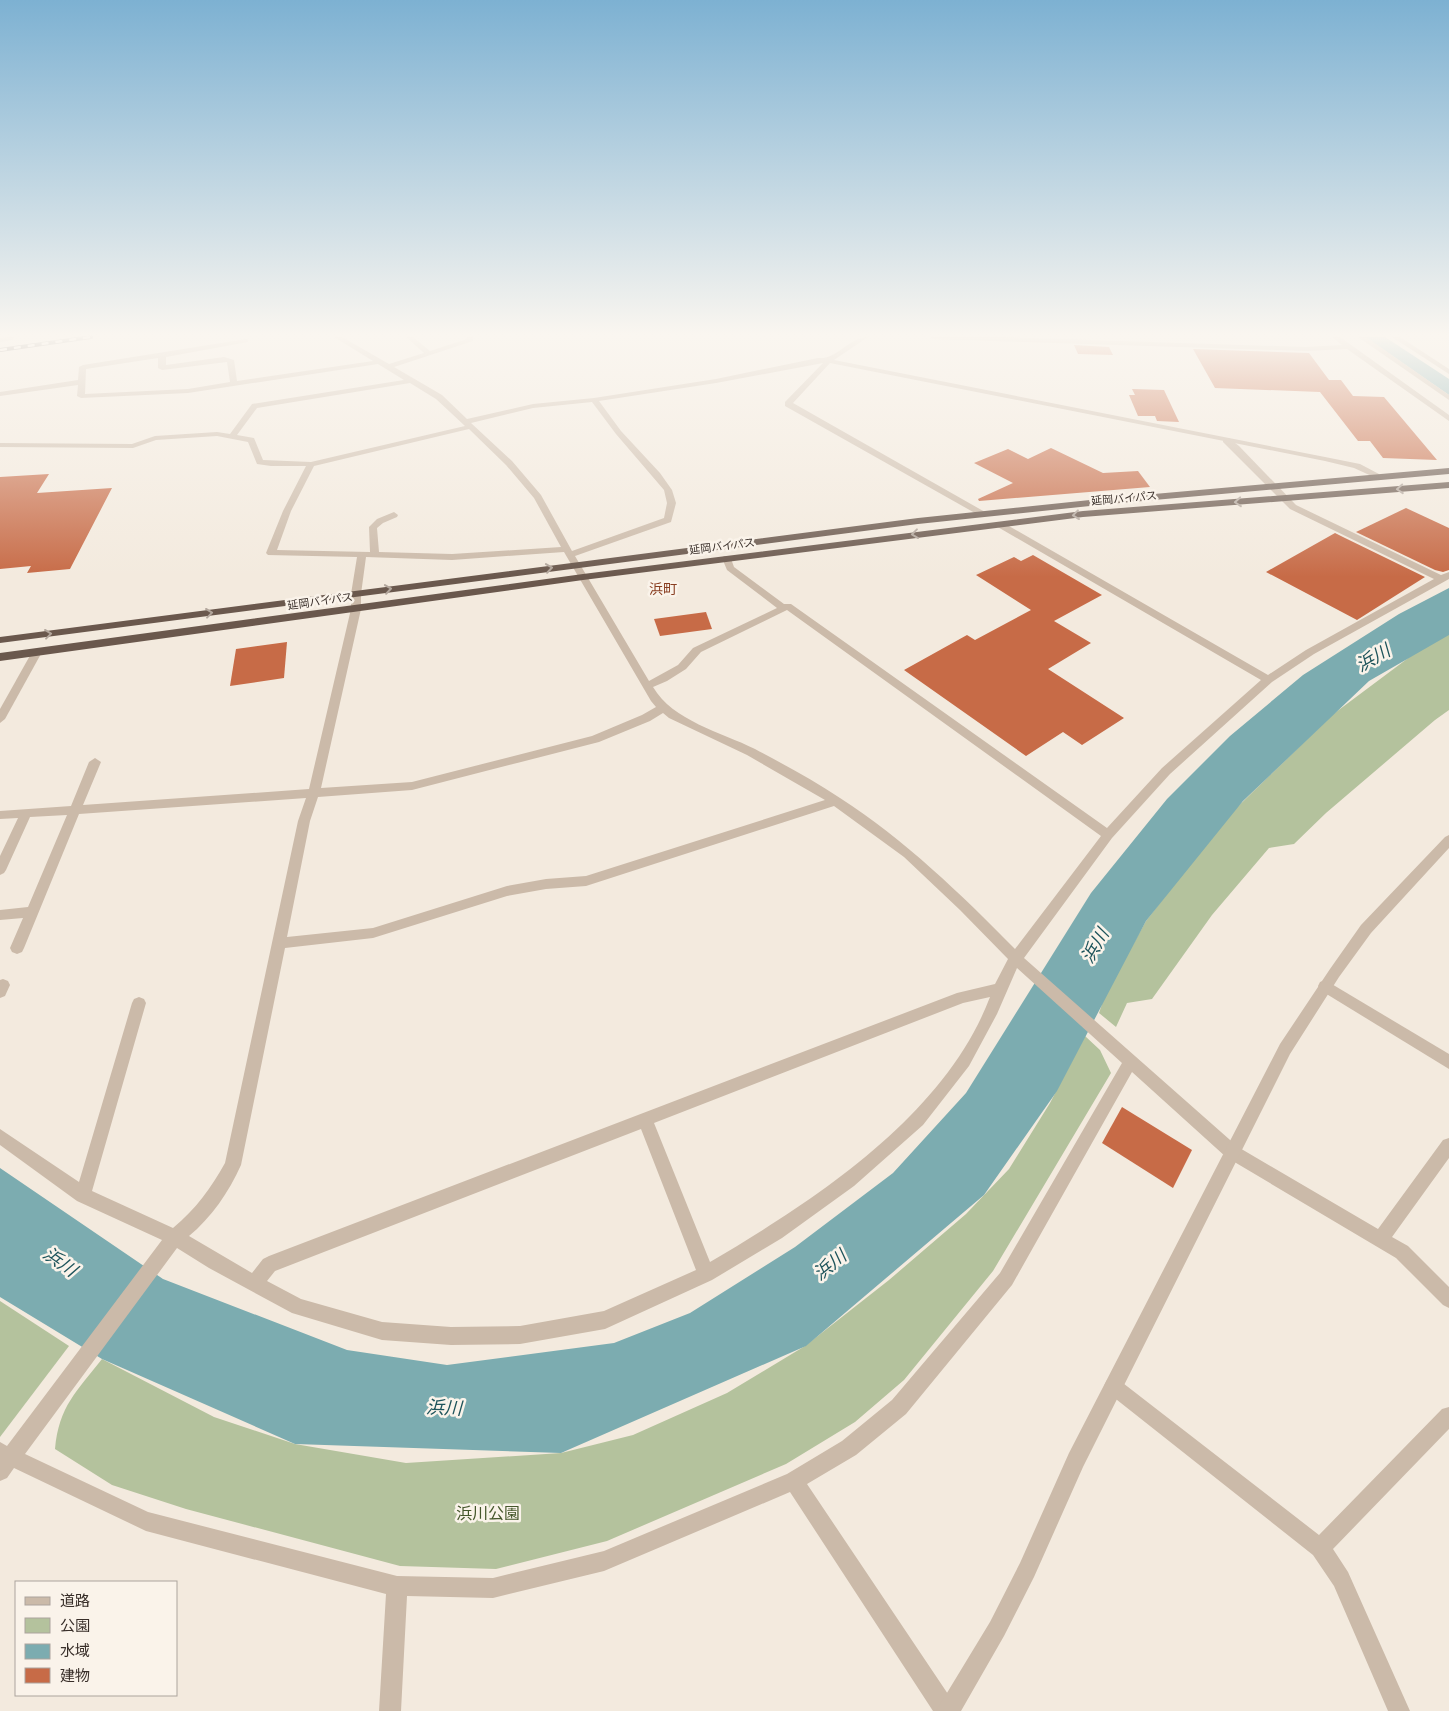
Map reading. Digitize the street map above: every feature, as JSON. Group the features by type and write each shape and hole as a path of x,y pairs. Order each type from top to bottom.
{"highway":[{"name":"延岡バイパス","path":"0,640 356,594 570,556 1271,486 1449,471"},
{"name":"延岡バイパス","path":"0,657 726,558 1083,514 1449,485"}],"street":[{"path":"232,436 247,417"},
{"path":"459,417 509,462 538,497 570,556 656,701 663,708 673,715 751,752 836,801 908,854 965,906 1019,962 1232,1152 1402,1252 1449,1299"},
{"path":"0,445 133,446 155,438 217,434 251,440 260,462 270,464 311,464 493,417"},
{"path":"311,464 287,511 271,553 452,557 570,556 668,520 671,509 671,497 668,492 606,417"},
{"path":"811,417 982,514"},
{"path":"1109,417 1357,466 1376,476"},
{"path":"1226,440 1293,507 1445,577"},
{"path":"375,555 373,527 380,520 394,515"},
{"path":"999,524 1268,680"},
{"path":"362,555 356,594 356,609 314,792 304,821 233,1165 220,1188 197,1219 175,1237 76,1369 3,1460 146,1521 397,1586 493,1588 604,1561 794,1481 850,1448 899,1407 1006,1279 1130,1062"},
{"path":"726,558 730,568 783,608"},
{"path":"0,1136 83,1195 175,1237 254,1284 298,1307 382,1331 451,1336 520,1335 605,1320 706,1274 776,1232 848,1180 918,1120 964,1061 992,1010 1000,989 1108,835 1166,771 1268,680 1310,652 1445,577"},
{"path":"648,685 663,679 682,666 697,650 788,606 1108,835"},
{"path":"0,719 37,652"},
{"path":"0,815 412,786 595,739 646,718 663,708"},
{"path":"17,948 95,762"},
{"path":"280,943 373,933 507,891 546,884 586,881 836,801"},
{"path":"0,870 26,813"},
{"path":"794,1481 947,1711 957,1699 997,1629 1027,1570 1076,1460 1285,1049 1325,986 1367,929 1404,886 1449,840"},
{"path":"0,915 32,912"},
{"path":"1325,986 1449,1062"},
{"path":"254,1284 269,1265 962,997 1000,989"},
{"path":"83,1195 139,1003"},
{"path":"645,1120 706,1274"},
{"path":"1380,1240 1449,1145"},
{"path":"1113,1386 1320,1548 1341,1579 1399,1711"},
{"path":"1320,1548 1449,1416"},
{"path":"390,1711 397,1586"}],"green space":[{"path":"1449,633 1449,710 1326,813 1294,844 1269,848 1212,915 1152,999 1127,1003 1116,1027 1099,1013 1105,995 1146,921 1224,820 1332,715 1419,650"},
{"name":"浜川公園","path":"1085,1036 1100,1050 1111,1073 993,1271 904,1380 855,1422 786,1464 607,1541 496,1569 400,1566 186,1509 112,1485 55,1449 57,1434 65,1410 77,1390 102,1359 214,1417 295,1444 406,1463 561,1453 633,1435 727,1393 805,1346 889,1280 966,1214 1009,1169 1050,1103"},
{"path":"0,1301 69,1346 0,1437"}],"water":[{"name":"浜川","path":"1449,588 1449,635 1369,681 1243,801 1146,921 1057,1091 984,1195 806,1346 561,1453 295,1444 102,1359 0,1297 0,1168 163,1279 347,1350 447,1365 614,1343 690,1313 795,1247 893,1173 966,1093 1091,893 1167,799 1230,736 1303,675 1399,614"}],"building":[{"path":"1155,417 1177,417 1179,422 1157,421"},
{"path":"1339,417 1401,417 1437,460 1383,458 1370,441 1358,441"},
{"path":"1051,448 1103,473 1138,471 1150,487 979,501 978,499 1013,483 974,463 1008,449 1028,459"},
{"path":"49,474 37,493 112,488 70,569 27,573 31,566 0,569 0,477"},
{"path":"1406,508 1449,528 1449,570 1443,572 1435,570 1356,532"},
{"path":"1335,533 1425,577 1357,620 1266,572"},
{"path":"1033,555 1102,595 1054,621 1091,643 1048,669 1124,718 1082,745 1063,732 1026,756 904,670 967,635 975,640 1031,610 976,575 1014,557 1021,561"},
{"path":"706,612 712,629 660,636 654,619"},
{"path":"287,642 284,678 230,686 236,649"},
{"path":"1122,1107 1192,1150 1173,1188 1102,1143"}],"district":[{"name":"浜町","path":"663,589"}]}
